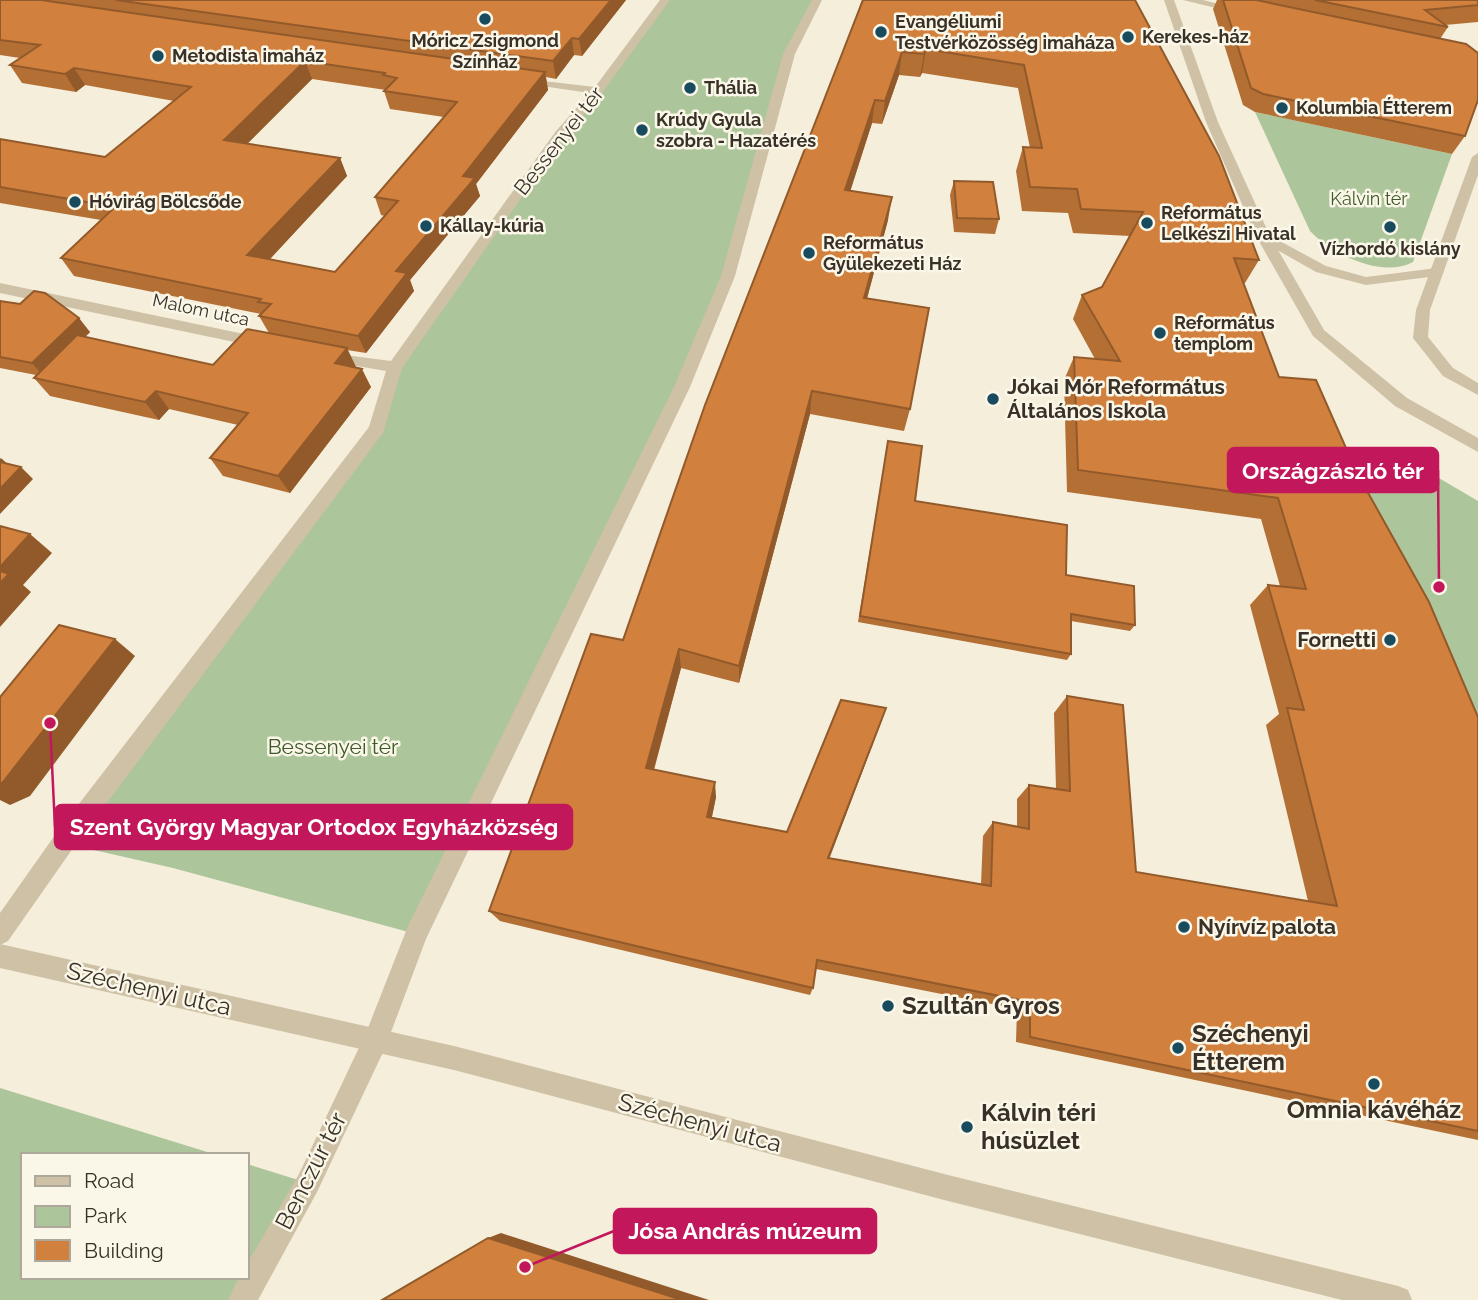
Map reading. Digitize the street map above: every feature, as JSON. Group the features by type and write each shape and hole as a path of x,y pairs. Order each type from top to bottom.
{"street":[{"name":"Bessenyei tér","path":"0,933 63,843 377,429 395,367 560,134 598,91 665,0"},
{"path":"376,1040 416,934 682,387 728,276 789,54 817,0"},
{"path":"1169,0 1212,122 1263,236 1318,333 1401,402 1478,446"},
{"path":"1188,0 1248,13"},
{"path":"509,78 598,91"},
{"path":"1477,159 1423,310 1420,338 1448,372 1478,390"},
{"path":"1263,236 1321,269 1366,281 1437,272"},
{"name":"Malom utca","path":"0,288 284,347"},
{"path":"311,353 395,367"},
{"name":"Széchenyi utca","path":"0,956 376,1040 948,1188 1398,1300"},
{"name":"Benczúr tér","path":"242,1300 308,1182 376,1040"}],"green space":[{"name":"Bessenyei tér","path":"665,0 817,0 789,54 728,276 416,934 173,868 63,843 377,429 395,367 560,134"},
{"name":"Kálvin tér","path":"1255,112 1452,154 1413,262 1387,268 1373,266 1358,262 1319,240 1310,231"},
{"path":"1370,454 1403,457 1478,501 1478,738 1330,465"},
{"path":"0,1088 211,1153 21,1153 21,1279 248,1279 248,1164 308,1183 239,1300 0,1300"}],"building":[{"path":"0,0 41,0 545,72 463,176 475,178 396,271 407,273 358,336 259,316 271,304 258,302 261,299 61,258 115,207 0,187 0,139 105,157 191,87 74,68 65,74 10,65 40,45 0,40","holes":["305,61 385,73 383,75 397,78 384,91 457,102 375,197 398,201 335,272 247,255 340,158 224,140"]},
{"name":"Móricz Zsigmond Színház","path":"116,0 611,0 579,39 572,38 553,61"},
{"path":"863,0 1135,0 1219,156 1259,260 1234,258 1279,377 1316,380 1357,473 1429,602 1478,717 1478,1131 1030,1037 1030,1002 817,960 813,988 489,911 591,634 623,640 705,405","holes":["926,49 1024,65 1042,148 1023,147 1030,187 1077,189 1081,209 1143,212 1102,287 1082,295 1120,361 1074,357 1078,470 1278,498 1306,589 1268,585 1304,710 1287,708 1337,906 1136,872 1123,705 1067,696 1070,791 1029,785 1029,829 993,822 991,886 828,858 886,708 841,700 787,832 707,817 715,782 646,768 679,649 739,666 812,391 910,409 929,308 864,298 892,197 845,190 875,100 885,101 902,52 924,54"]},
{"path":"1223,0 1256,0 1466,44 1478,53 1478,100 1465,136 1263,94 1251,88"},
{"path":"1315,0 1478,0 1478,5 1425,10 1448,27"},
{"path":"954,181 993,182 999,219 957,218"},
{"path":"34,291 45,293 79,318 32,363 0,357 0,301 20,304"},
{"path":"247,329 347,348 335,363 362,369 278,476 210,458 248,413 156,391 145,402 34,378 77,335 213,365"},
{"path":"888,441 922,446 915,501 1067,525 1066,575 1134,586 1135,625 1071,614 1071,654 860,616"},
{"path":"0,462 21,467 0,489"},
{"path":"0,526 30,534 0,567"},
{"path":"0,571 9,574 0,583"},
{"path":"59,625 115,639 0,784 0,697"},
{"path":"488,1238 682,1300 382,1300"}],"place":[{"name":"Móricz Zsigmond Színház","path":"485,19"},
{"name":"Evangéliumi Testvérközösség imaháza","path":"881,32"},
{"name":"Kerekes-ház","path":"1128,37"},
{"name":"Metodista imaház","path":"158,56"},
{"name":"Thália","path":"690,88"},
{"name":"Kolumbia Étterem","path":"1282,108"},
{"name":"Krúdy Gyula szobra - Hazatérés","path":"642,130"},
{"name":"Hóvirág Bölcsőde","path":"75,202"},
{"name":"Református Lelkészi Hivatal","path":"1147,223"},
{"name":"Kállay-kúria","path":"426,226"},
{"name":"Vízhordó kislány","path":"1390,227"},
{"name":"Református Gyülekezeti Ház","path":"809,253"},
{"name":"Református templom","path":"1160,333"},
{"name":"Jókai Mór Református Általános Iskola","path":"993,399"},
{"name":"Országzászló tér","path":"1439,587"},
{"name":"Fornetti","path":"1390,640"},
{"name":"Szent György Magyar Ortodox Egyházközség","path":"50,723"},
{"name":"Nyírvíz palota","path":"1184,927"},
{"name":"Szultán Gyros","path":"888,1006"},
{"name":"Széchenyi Étterem","path":"1178,1048"},
{"name":"Omnia kávéház","path":"1374,1084"},
{"name":"Kálvin téri húsüzlet","path":"967,1127"},
{"name":"Jósa András múzeum","path":"525,1267"}]}
